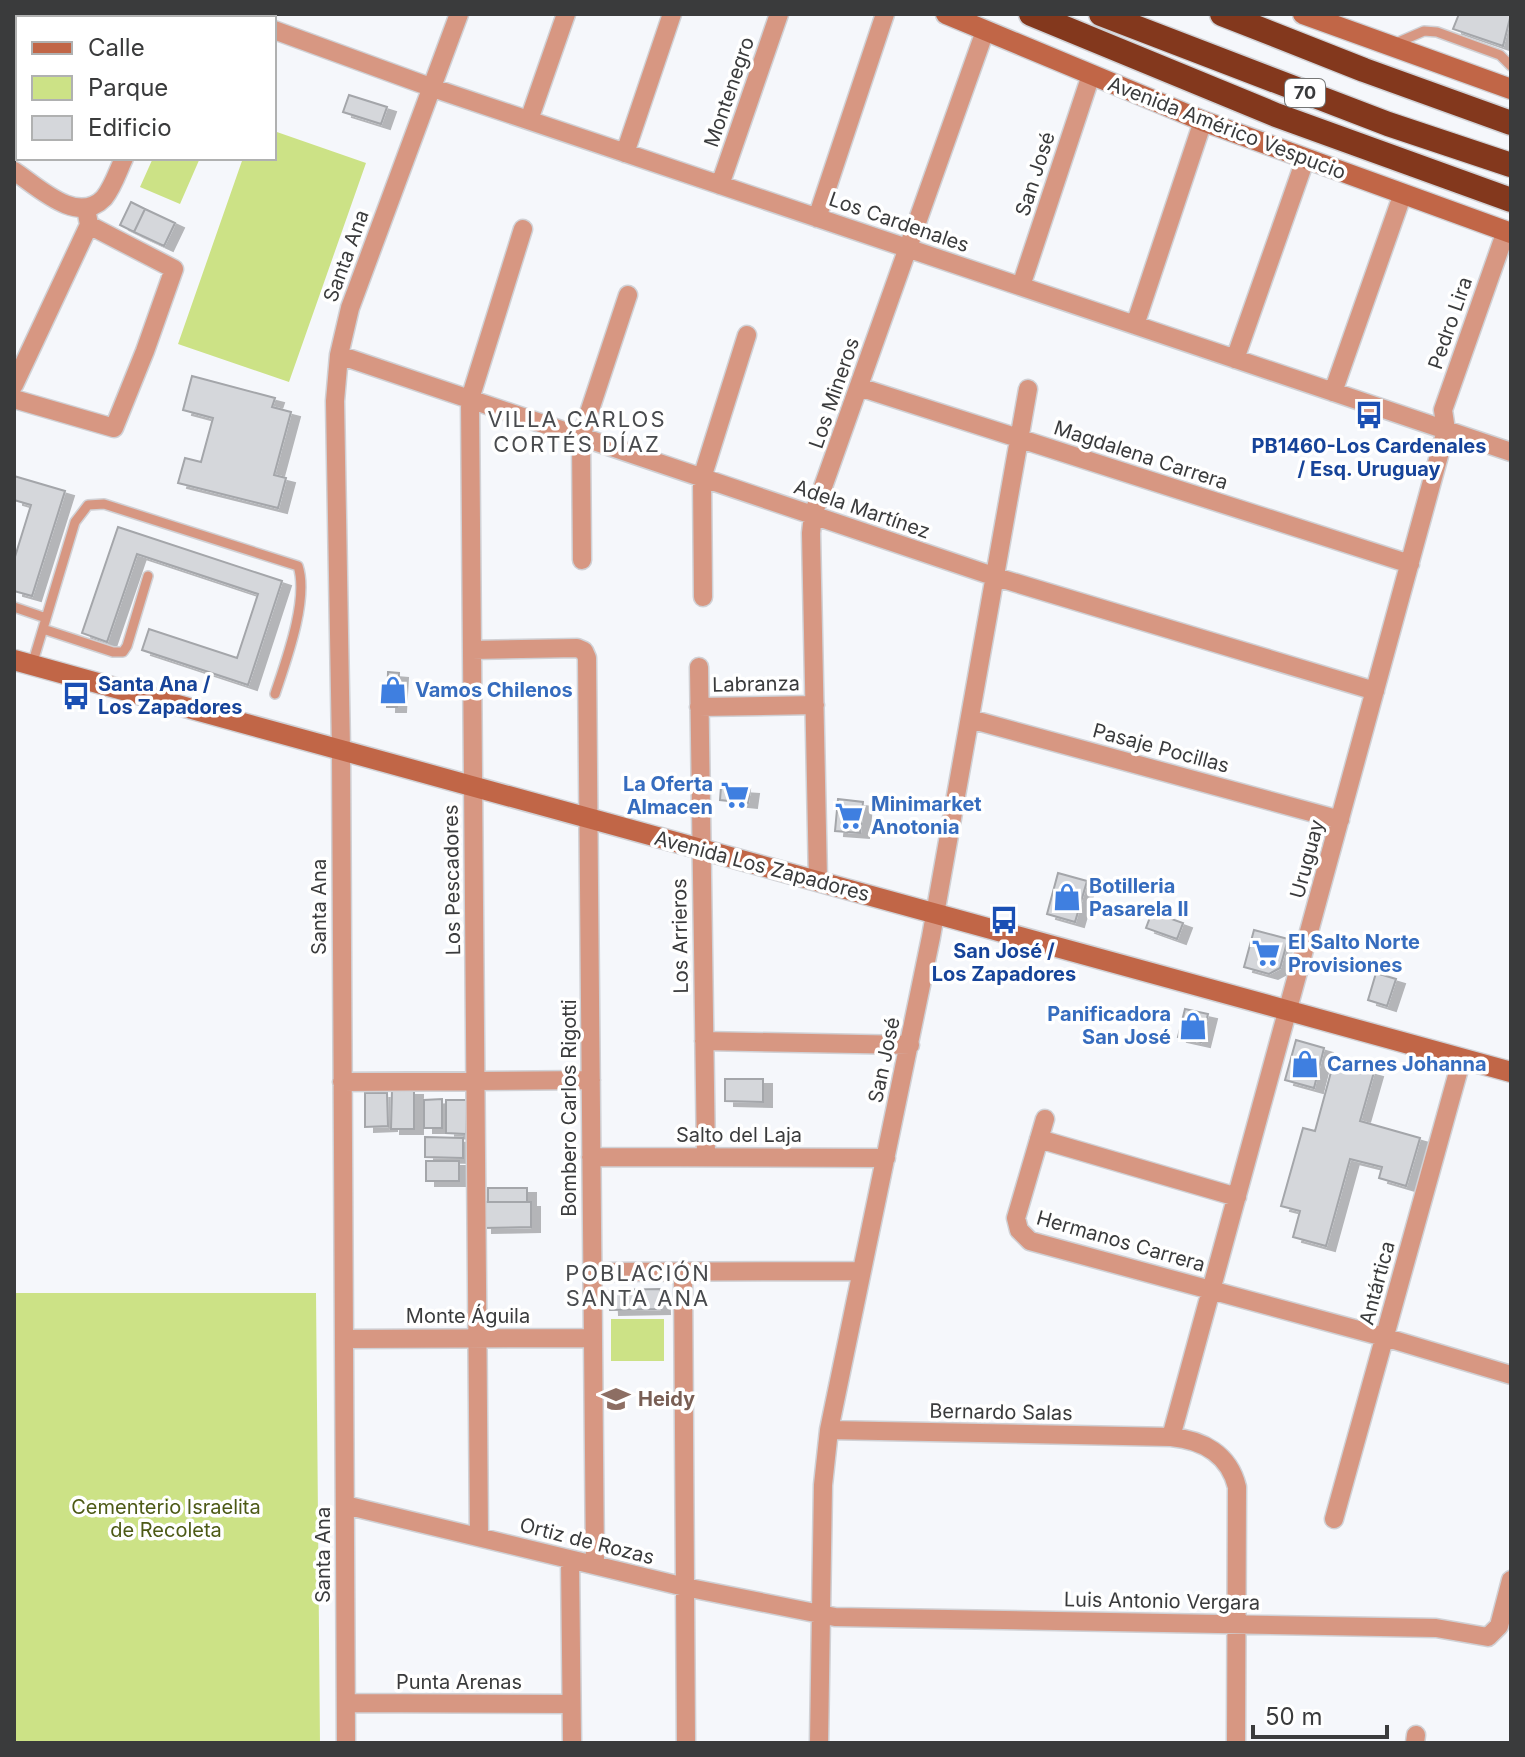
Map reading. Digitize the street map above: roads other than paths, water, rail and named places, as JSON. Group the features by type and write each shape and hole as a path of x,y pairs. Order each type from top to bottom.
{"highway":[{"path":"1031,14 1276,115 1511,200"},
{"name":"70","path":"1101,14 1388,124 1511,165"},
{"name":"70","path":"1222,14 1511,123"}],"main road":[{"name":"Avenida Américo Vespucio","path":"946,14 1203,121 1402,196 1508,232"},
{"path":"1303,14 1511,89"},
{"name":"Avenida Los Zapadores","path":"23,662 1511,1072"}],"street":[{"name":"Santa Ana","path":"346,1743 341,749 335,401 339,355 350,308 459,14"},
{"path":"529,120 566,14"},
{"path":"625,153 672,14"},
{"name":"Montenegro","path":"720,185 779,14"},
{"path":"817,218 885,14"},
{"name":"Los Cardenales","path":"276,31 433,88 1511,452"},
{"name":"Los Mineros","path":"818,881 813,515 985,31"},
{"name":"San José","path":"1021,286 1091,75"},
{"path":"1135,325 1203,121"},
{"path":"14,385 88,216 104,197 123,160"},
{"path":"1235,359 1305,160"},
{"path":"14,171 174,269 114,428 14,399"},
{"path":"1333,392 1402,196"},
{"name":"Los Pescadores","path":"479,1537 470,399 523,229"},
{"name":"Pedro Lira","path":"1446,430 1443,410 1508,232"},
{"path":"582,560 581,437 628,295"},
{"path":"703,597 702,478 747,335"},
{"name":"Adela Martínez","path":"339,355 996,577 1375,691"},
{"name":"Magdalena Carrera","path":"859,387 1410,564"},
{"name":"San José","path":"819,1743 823,1485 829,1430 910,1045 1028,389"},
{"name":"Uruguay","path":"1171,1437 1446,430"},
{"name":"Bombero Carlos Rigotti","path":"472,650 577,648 584,651 587,658 595,1565"},
{"name":"Los Arrieros","path":"699,667 706,1157"},
{"name":"Labranza","path":"699,707 815,705"},
{"name":"Pasaje Pocillas","path":"970,719 1340,820"},
{"path":"704,1041 910,1045"},
{"name":"Antártica","path":"1334,1519 1462,1058"},
{"path":"342,1082 591,1080"},
{"name":"Hermanos Carrera","path":"1045,1119 1016,1218 1023,1237 1212,1290"},
{"path":"1039,1139 1237,1197"},
{"name":"Salto del Laja","path":"591,1157 886,1158"},
{"path":"592,1272 862,1271"},
{"path":"683,1272 686,1743"},
{"path":"1212,1290 1511,1375"},
{"name":"Monte Águila","path":"344,1339 593,1338"},
{"name":"Bernardo Salas","path":"829,1430 1171,1437 1195,1440 1211,1448 1226,1462 1237,1487 1236,1743"},
{"name":"Ortiz de Rozas","path":"345,1505 685,1587 819,1615"},
{"path":"570,1559 572,1743"},
{"name":"Luis Antonio Vergara","path":"819,1615 1436,1628 1483,1637 1493,1635 1499,1626 1511,1580"},
{"name":"Punta Arenas","path":"346,1703 571,1704"}],"lane":[{"path":"1388,46 1424,31 1437,32 1500,55 1511,66"},
{"path":"23,662 43,629 75,522 88,505 104,504 298,566 302,578 293,643 275,694"},
{"path":"43,629 113,652 123,652 148,576"},
{"path":"14,607 46,618"}],"place":[{"name":"PB1460-Los Cardenales / Esq. Uruguay","path":"1369,415"},
{"name":"Vamos Chilenos","path":"393,690"},
{"name":"Santa Ana / Los Zapadores","path":"76,696"},
{"name":"La Oferta Almacen","path":"735,795"},
{"name":"Minimarket Anotonia","path":"849,816"},
{"name":"Botilleria Pasarela II","path":"1067,897"},
{"name":"San José / Los Zapadores","path":"1004,920"},
{"name":"El Salto Norte Provisiones","path":"1266,953"},
{"name":"Panificadora San José","path":"1193,1026"},
{"name":"Carnes Johanna","path":"1305,1064"},
{"name":"Heidy","path":"616,1399"}],"district":[{"name":"VILLA CARLOS CORTÉS DÍAZ","path":"577,432"},
{"name":"POBLACIÓN SANTA ANA","path":"638,1286"}],"park label":[{"name":"Cementerio Israelita de Recoleta","path":"166,1518"}]}
